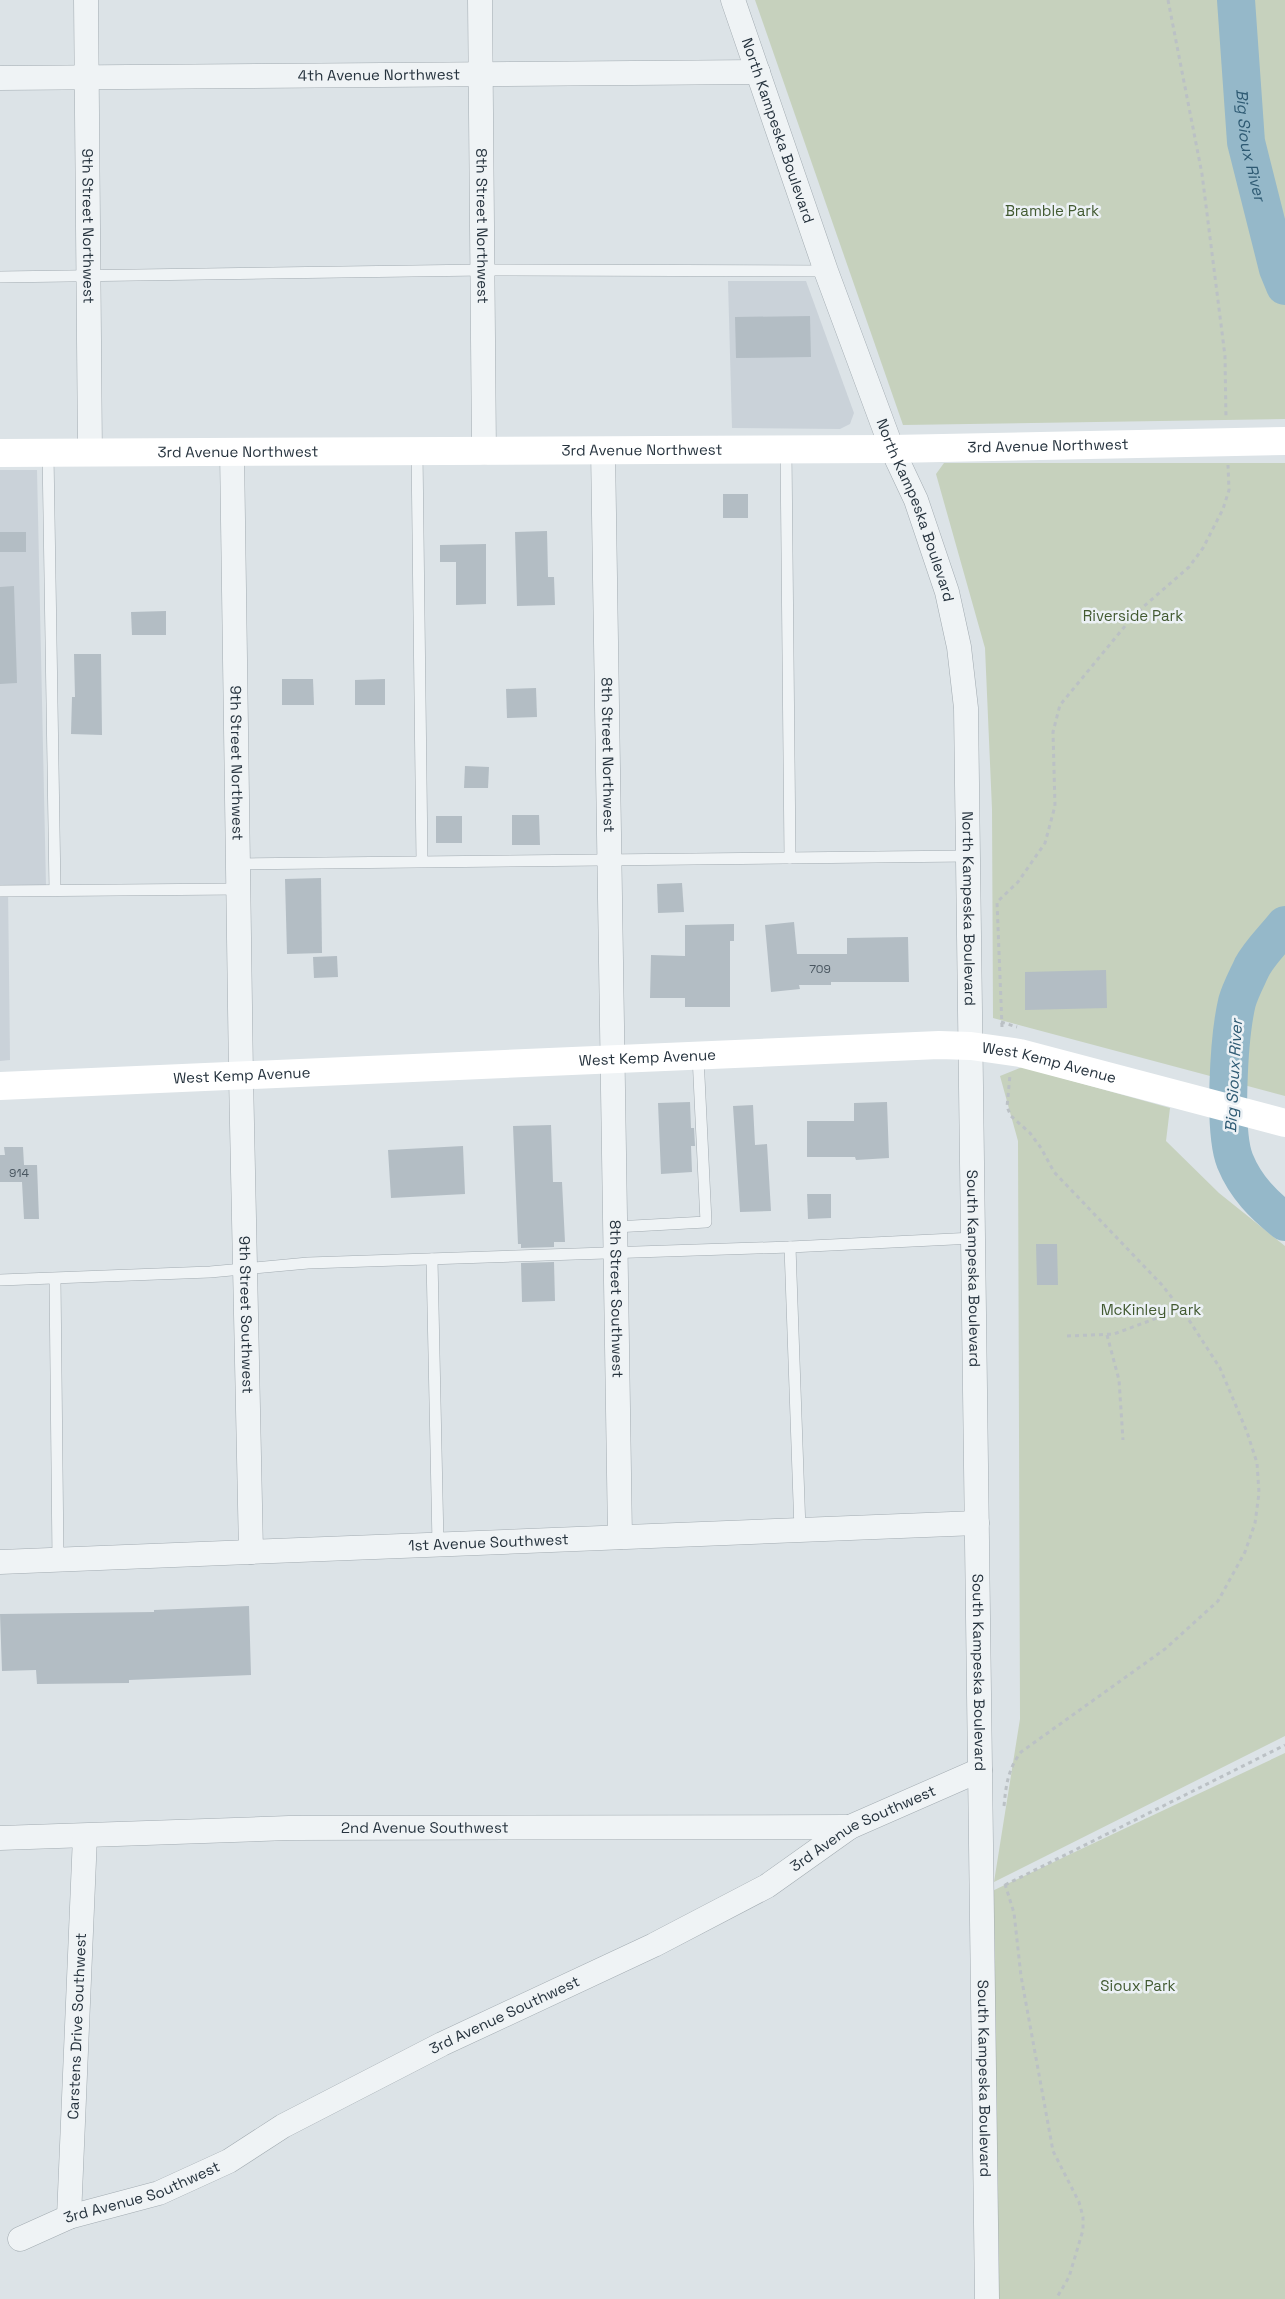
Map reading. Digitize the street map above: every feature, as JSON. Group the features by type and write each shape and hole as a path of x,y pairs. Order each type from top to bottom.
{"main road":[{"name":"3rd Avenue Northwest","path":"0,453 232,451 484,452 892,448 1284,441"},
{"name":"West Kemp Avenue","path":"0,1086 939,1045 972,1046 1020,1053 1285,1123"}],"street":[{"name":"9th Street Northwest","path":"86,0 90,453"},
{"name":"8th Street Northwest","path":"480,0 484,452"},
{"name":"North Kampeska Boulevard","path":"733,0 826,271 892,448 916,500 954,620 966,708 972,1046"},
{"name":"4th Avenue Northwest","path":"0,78 758,72"},
{"name":"8th Street Northwest","path":"603,450 612,1060"},
{"name":"9th Street Northwest","path":"232,451 240,1076"},
{"name":"South Kampeska Boulevard","path":"972,1046 987,2299"},
{"name":"8th Street Southwest","path":"612,1060 620,1537"},
{"name":"9th Street Southwest","path":"240,1076 251,1552"},
{"name":"1st Avenue Southwest","path":"0,1562 977,1523"},
{"name":"3rd Avenue Southwest","path":"20,2239 70,2217 160,2193 229,2161 283,2126 442,2044 654,1945 767,1886 850,1827 980,1770"},
{"name":"2nd Avenue Southwest","path":"0,1838 289,1828 850,1827"},
{"name":"Carstens Drive Southwest","path":"70,2217 85,1836"}],"lane":[{"path":"0,277 483,270 826,271"},
{"path":"786,449 790,858"},
{"path":"416,451 422,861"},
{"path":"48,453 55,890"},
{"path":"238,864 968,856"},
{"path":"0,891 238,889"},
{"path":"615,1227 706,1222 698,1056"},
{"path":"0,1280 55,1279 308,1263 790,1247 974,1238"},
{"path":"790,1247 800,1530"},
{"path":"432,1259 438,1544"},
{"path":"55,1279 58,1560"}],"path":[{"path":"1001,1022 997,902 1018,882 1045,844 1056,806 1053,732 1060,706 1136,614 1189,568 1203,548 1223,509 1229,490 1225,356 1202,174 1168,0"},
{"path":"1004,1814 1007,1779 1014,1760 1021,1752 1165,1649 1218,1601 1245,1552 1255,1523 1259,1493 1257,1464 1247,1432 1220,1368 1181,1309 1162,1285 1054,1172 1041,1148 1030,1133 1011,1116 1007,1107 1011,1077"},
{"path":"1067,1336 1114,1334 1181,1309"},
{"path":"1107,1335 1119,1380 1123,1440"},
{"path":"982,1897 1285,1745"},
{"path":"1004,1878 1014,1913 1022,1976 1053,2151 1077,2196 1083,2217 1082,2230 1072,2268 1056,2299"}],"shaded area":[{"path":"728,281 806,281 854,413 850,424 840,429 732,428"},
{"path":"0,470 37,470 46,886 8,886 10,1060 0,1061"}],"green space":[{"name":"Bramble Park","path":"755,0 1285,0 1285,419 903,425"},
{"name":"Riverside Park","path":"944,463 1285,463 1285,1096 993,1018 992,809 985,648 936,474"},
{"name":"McKinley Park","path":"1022,1067 1170,1108 1166,1141 1219,1193 1285,1246 1285,1736 994,1882 1020,1719 1018,1141 1000,1076"},
{"name":"Sioux Park","path":"1285,1753 1285,2299 996,2299 988,1893"}],"building":[{"path":"810,316 811,357 736,358 735,317"},
{"path":"723,494 748,494 748,518 723,518"},
{"path":"547,531 548,577 554,577 555,605 517,606 515,532"},
{"path":"0,532 26,532 26,552 0,552"},
{"path":"486,544 486,604 456,605 456,562 440,562 440,545"},
{"path":"14,586 17,683 0,684 0,587"},
{"path":"166,611 166,635 132,635 131,612"},
{"path":"74,654 101,654 102,735 71,734 72,697 75,697"},
{"path":"282,679 313,679 314,705 282,705"},
{"path":"385,679 385,705 355,705 355,680"},
{"path":"536,688 537,717 507,718 506,689"},
{"path":"465,766 489,767 488,788 464,788"},
{"path":"512,815 539,815 540,845 512,845"},
{"path":"436,816 462,816 462,843 436,843"},
{"path":"321,878 322,953 287,954 285,879"},
{"path":"682,883 684,912 658,913 657,884"},
{"path":"794,922 797,954 847,954 847,938 908,937 909,982 831,982 831,985 799,985 800,989 771,992 765,925"},
{"path":"734,924 734,941 730,941 730,1007 685,1007 685,998 650,998 651,955 685,956 685,925"},
{"path":"337,956 338,977 314,978 313,957"},
{"path":"1106,970 1107,1008 1025,1010 1025,972"},
{"path":"690,1102 691,1128 694,1128 695,1146 691,1146 692,1172 661,1174 658,1103"},
{"path":"887,1102 889,1158 856,1160 855,1157 807,1157 807,1121 854,1121 854,1103"},
{"path":"753,1105 755,1145 767,1144 771,1211 740,1212 733,1106"},
{"path":"551,1125 553,1182 562,1182 565,1242 554,1242 554,1247 521,1248 521,1244 518,1244 513,1126"},
{"path":"463,1146 465,1194 391,1198 388,1150"},
{"path":"4,1147 23,1147 24,1165 37,1165 39,1219 24,1219 22,1182 0,1182 0,1155 5,1155"},
{"path":"807,1194 831,1194 831,1218 808,1219"},
{"path":"1036,1244 1057,1244 1058,1285 1037,1285"},
{"path":"554,1262 555,1301 522,1302 521,1263"},
{"path":"249,1606 251,1675 129,1680 129,1683 37,1684 36,1670 2,1671 0,1614 154,1612 154,1610"}],"waterway":[{"name":"Big Sioux River","path":"1236,0 1246,142 1278,269 1285,286"},
{"name":"Big Sioux River","path":"1285,925 1255,961 1238,998 1234,1017 1228,1083 1231,1147 1239,1171 1256,1195 1285,1222"}]}
